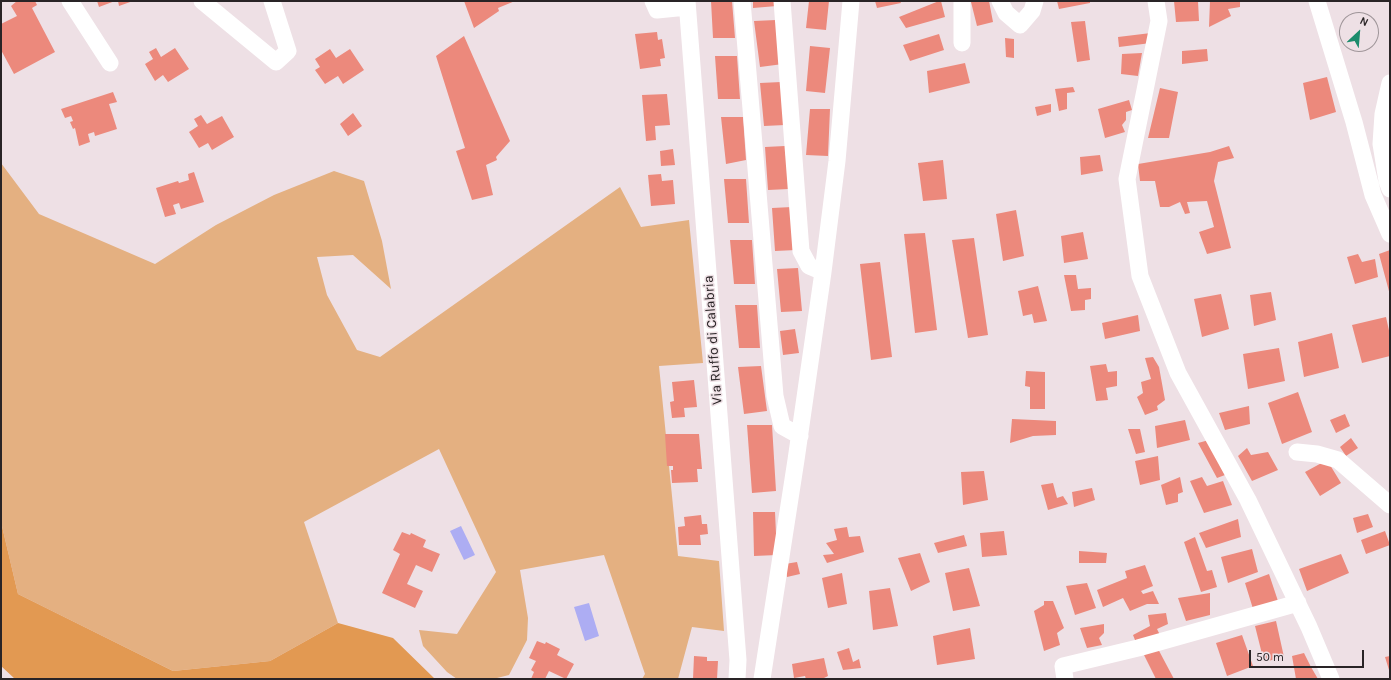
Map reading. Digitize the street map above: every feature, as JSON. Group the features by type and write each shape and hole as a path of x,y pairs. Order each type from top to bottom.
{"street":[{"path":"70,1 110,63"},
{"path":"202,1 276,62 288,51 272,1"},
{"path":"653,1 657,10 687,4"},
{"path":"742,1 775,396 782,426 800,436"},
{"path":"782,1 801,251 809,266 823,272"},
{"path":"762,679 800,436 823,272 837,161 851,1"},
{"path":"962,1 962,43"},
{"path":"1000,1 1006,13 1020,25 1032,11 1035,1"},
{"path":"1156,1 1159,21 1127,179 1140,276 1178,373 1248,500 1298,604 1331,679"},
{"path":"1317,1 1354,122 1373,195 1390,234"},
{"name":"Via Ruffo di Calabria","path":"687,4 738,660 737,679"},
{"path":"1390,84 1387,119 1382,144 1387,181 1390,188"},
{"path":"1297,452 1317,454 1338,460 1390,505"},
{"path":"1065,679 1063,666 1138,648 1298,604"}],"shaded area":[{"path":"1,163 39,214 155,264 216,225 274,195 334,171 364,181 382,241 391,289 353,255 317,257 327,295 357,350 380,357 620,187 641,227 689,220 703,363 659,366 678,556 719,561 724,631 692,627 678,679 642,679 645,674 604,555 520,570 528,618 527,640 509,675 493,679 457,679 447,672 423,646 419,630 457,634 496,572 439,449 304,522 338,623 270,661 173,671 18,594 1,522"},
{"path":"1,522 18,594 173,671 270,661 338,623 393,638 435,679 15,679 1,666"}],"water":[{"path":"461,526 475,555 464,560 450,531"},
{"path":"589,603 599,636 585,641 574,607"}],"building":[{"path":"17,1 35,1 37,5 32,8 55,52 14,74 1,50 1,24 17,16 11,6"},
{"path":"97,1 115,1 99,7"},
{"path":"118,1 133,1 119,6"},
{"path":"464,1 515,1 498,8 499,11 474,28"},
{"path":"711,1 732,1 735,38 713,38"},
{"path":"753,1 777,1 777,6 753,8"},
{"path":"809,1 829,1 826,30 806,28"},
{"path":"875,1 900,1 901,3 877,8"},
{"path":"941,1 945,17 906,28 899,17"},
{"path":"989,1 993,22 977,26 971,2"},
{"path":"1057,1 1090,1 1090,3 1059,9"},
{"path":"1174,1 1198,1 1199,21 1176,22"},
{"path":"1210,1 1240,1 1240,7 1228,9 1231,16 1209,27"},
{"path":"776,20 783,64 760,67 754,21"},
{"path":"1085,21 1090,60 1077,62 1071,22"},
{"path":"657,32 658,40 662,39 665,58 660,59 661,66 640,69 635,34"},
{"path":"1151,33 1151,43 1119,47 1118,37"},
{"path":"939,34 944,50 910,61 903,45"},
{"path":"464,36 510,141 496,157 497,160 486,165 493,195 472,200 456,151 465,148 436,56"},
{"path":"1005,38 1014,39 1014,58 1006,57"},
{"path":"810,46 830,48 825,93 806,91"},
{"path":"156,48 161,57 175,48 189,69 168,82 163,75 155,81 145,64 153,59 149,52"},
{"path":"330,49 336,58 350,49 364,70 343,84 338,76 325,84 315,70 320,67 315,59"},
{"path":"1207,49 1208,61 1182,64 1182,51"},
{"path":"1142,53 1138,76 1121,74 1122,54"},
{"path":"715,56 737,56 740,99 718,99"},
{"path":"965,63 970,83 929,93 927,71"},
{"path":"1327,77 1336,112 1310,120 1303,83"},
{"path":"781,82 785,125 764,126 760,83"},
{"path":"1073,87 1075,92 1067,93 1067,109 1059,111 1055,89"},
{"path":"1160,88 1178,92 1169,138 1148,138"},
{"path":"113,92 117,102 109,104 117,129 95,136 94,132 88,134 90,142 79,146 75,128 73,129 70,122 73,121 71,116 65,118 61,109"},
{"path":"667,94 670,125 655,126 656,140 646,141 642,95"},
{"path":"1129,100 1132,110 1126,112 1126,120 1122,125 1125,132 1105,138 1098,109"},
{"path":"1051,104 1051,112 1037,116 1035,107"},
{"path":"810,109 830,109 828,156 806,155"},
{"path":"353,113 362,126 348,136 340,124"},
{"path":"201,115 207,124 222,116 234,137 212,150 208,143 199,148 189,132 198,126 194,119"},
{"path":"721,117 743,117 746,160 726,164"},
{"path":"785,146 789,189 768,190 765,147"},
{"path":"1229,146 1234,158 1218,162 1214,181 1231,248 1207,254 1199,232 1214,227 1207,201 1187,202 1190,213 1185,214 1180,202 1169,207 1160,207 1155,181 1140,181 1138,164 1210,152"},
{"path":"673,149 675,165 661,166 660,151"},
{"path":"1100,155 1103,171 1081,175 1080,157"},
{"path":"943,160 947,199 923,201 918,163"},
{"path":"194,172 204,202 181,209 179,203 173,205 176,214 165,217 156,188 178,181 179,183 189,180 188,174"},
{"path":"661,174 662,181 673,180 675,204 651,206 648,175"},
{"path":"724,179 746,179 749,223 728,223"},
{"path":"792,207 796,250 775,251 772,208"},
{"path":"1016,210 1024,256 1003,261 996,214"},
{"path":"1083,232 1088,259 1064,263 1061,236"},
{"path":"925,233 937,330 915,333 904,234"},
{"path":"974,238 988,335 968,338 952,240"},
{"path":"730,240 752,240 755,284 734,284"},
{"path":"1390,250 1390,295 1379,254"},
{"path":"1358,254 1362,262 1375,259 1378,277 1355,284 1347,257"},
{"path":"880,262 892,357 871,360 860,264"},
{"path":"798,268 802,311 781,312 777,269"},
{"path":"1064,275 1076,275 1078,289 1091,288 1091,299 1085,300 1085,310 1071,311"},
{"path":"1038,286 1047,321 1034,323 1032,314 1023,316 1018,291"},
{"path":"1271,292 1276,320 1254,326 1250,295"},
{"path":"1221,294 1229,329 1202,337 1194,299"},
{"path":"735,305 757,305 760,348 739,348"},
{"path":"1138,315 1140,331 1105,339 1102,323"},
{"path":"1386,317 1390,335 1390,356 1362,363 1352,325"},
{"path":"795,329 799,353 783,355 780,331"},
{"path":"1332,333 1339,368 1304,377 1298,342"},
{"path":"1279,348 1285,381 1248,389 1243,354"},
{"path":"1153,357 1159,367 1165,400 1157,406 1158,410 1145,415 1137,397 1143,393 1141,382 1151,379 1145,358"},
{"path":"1106,364 1108,372 1117,371 1117,386 1106,388 1108,400 1096,401 1090,366"},
{"path":"761,366 767,411 744,414 738,367"},
{"path":"1026,371 1045,372 1045,409 1030,409 1030,387 1025,386"},
{"path":"694,380 697,407 684,408 685,417 672,418 670,402 674,401 672,382"},
{"path":"1298,392 1312,432 1282,444 1268,403"},
{"path":"1249,406 1250,424 1225,430 1219,413"},
{"path":"1345,414 1350,426 1336,433 1330,420"},
{"path":"1012,419 1056,421 1056,435 1033,436 1010,443"},
{"path":"1185,420 1190,440 1157,448 1155,426"},
{"path":"747,425 772,425 776,491 752,493"},
{"path":"1128,429 1140,429 1145,452 1136,454"},
{"path":"665,434 699,434 702,469 697,469 698,482 672,483 671,470 673,470 673,466 667,466"},
{"path":"1351,438 1358,448 1346,456 1340,447"},
{"path":"1209,440 1225,475 1217,478 1198,443"},
{"path":"1247,448 1251,455 1268,452 1278,470 1252,481 1238,456"},
{"path":"1158,456 1160,480 1140,485 1135,461"},
{"path":"1327,460 1341,483 1320,496 1305,472"},
{"path":"984,471 988,500 963,505 961,472"},
{"path":"1180,477 1183,492 1178,494 1178,502 1166,505 1161,485"},
{"path":"1202,477 1207,486 1223,481 1232,505 1204,513 1190,481"},
{"path":"1053,483 1057,498 1063,496 1068,504 1048,510 1041,485"},
{"path":"1092,488 1095,500 1074,507 1072,492"},
{"path":"753,512 775,512 777,555 754,556"},
{"path":"1368,514 1373,527 1357,533 1353,518"},
{"path":"701,515 702,524 707,524 708,534 700,535 701,545 679,545 678,527 685,526 684,517"},
{"path":"1238,519 1241,537 1206,548 1199,533"},
{"path":"847,527 849,537 860,536 864,552 827,563 823,555 834,554 826,543 837,540 834,529"},
{"path":"1004,531 1007,555 982,557 980,533"},
{"path":"1385,531 1390,545 1366,554 1361,540"},
{"path":"402,532 410,535 411,533 426,540 423,547 440,554 432,572 416,565 407,584 423,591 415,608 382,593 400,554 393,550"},
{"path":"964,535 967,546 938,553 934,543"},
{"path":"1195,537 1207,571 1212,570 1217,587 1201,592 1184,542"},
{"path":"1252,549 1258,572 1228,583 1221,557"},
{"path":"1079,551 1107,553 1106,563 1079,563"},
{"path":"920,553 930,582 911,591 898,558"},
{"path":"1341,554 1349,573 1307,591 1299,569"},
{"path":"797,562 800,574 787,577 785,564"},
{"path":"1145,565 1153,586 1141,591 1143,594 1153,591 1159,604 1147,604 1130,611 1123,598 1103,607 1097,590 1127,578 1125,571"},
{"path":"969,568 980,606 953,611 945,573"},
{"path":"842,573 847,604 828,608 822,578"},
{"path":"1269,574 1278,601 1254,612 1245,583"},
{"path":"1087,583 1096,608 1075,615 1066,586"},
{"path":"890,588 898,626 873,630 869,591"},
{"path":"1210,593 1210,615 1186,621 1178,598"},
{"path":"1044,601 1053,601 1064,628 1057,633 1060,645 1044,651 1034,611 1044,605"},
{"path":"1166,613 1168,624 1157,629 1160,635 1137,645 1133,635 1150,626 1148,615"},
{"path":"1276,621 1284,657 1264,662 1255,626"},
{"path":"1104,624 1104,633 1099,638 1102,645 1087,648 1080,628"},
{"path":"970,628 975,659 937,665 933,636"},
{"path":"1242,635 1253,666 1227,676 1216,643"},
{"path":"537,641 545,644 546,642 560,649 557,655 574,664 566,679 549,671 545,679 531,679 534,672 531,670 536,661 529,658"},
{"path":"1157,647 1174,679 1156,679 1144,655"},
{"path":"849,648 853,662 859,659 861,668 843,670 837,652"},
{"path":"1304,653 1318,679 1296,679 1292,656"},
{"path":"694,656 707,657 707,661 718,661 717,679 693,679"},
{"path":"1390,656 1390,670 1389,670 1385,657"},
{"path":"824,658 828,676 822,679 806,679 805,676 794,678 792,664"}]}
